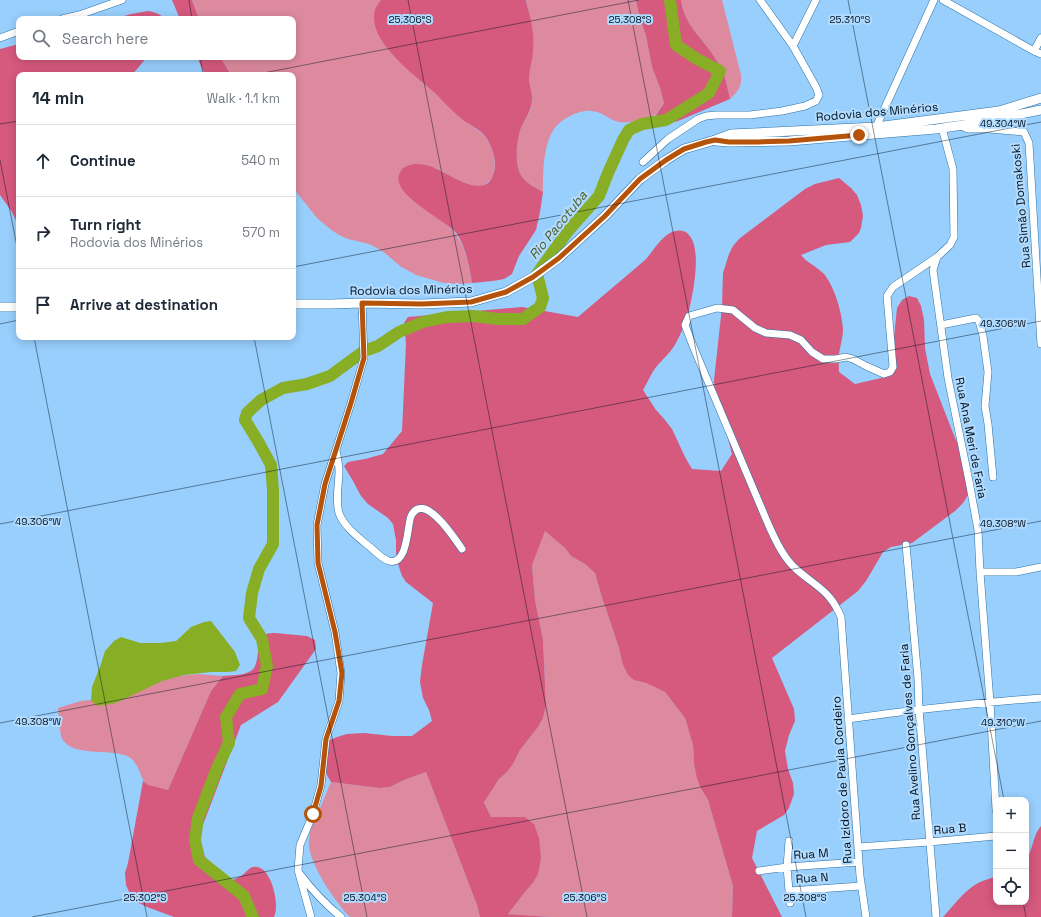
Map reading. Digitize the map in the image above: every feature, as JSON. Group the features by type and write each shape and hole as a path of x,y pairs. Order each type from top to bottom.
{"main road":[{"name":"Rodovia dos Minérios","path":"296,304 422,304 471,302 506,292 528,280 559,258 605,216 640,179 666,160 684,149 731,134 899,124 999,111 1041,98"},
{"name":"Rodovia dos Minérios","path":"715,140 729,142 789,141 942,128 1041,110"},
{"path":"0,307 16,307"}],"street":[{"path":"74,16 122,0"},
{"path":"643,162 668,139 698,119 706,116 716,114 750,115 782,111 805,106 816,101 819,95 816,87 793,46 760,0"},
{"path":"793,46 816,0"},
{"path":"876,126 934,0"},
{"path":"943,0 1038,52 1041,38"},
{"path":"0,38 16,32"},
{"name":"Rua Simão Domakoski","path":"959,126 968,129 1024,132 1029,143 1041,344"},
{"path":"937,257 950,245 954,237 953,170 942,128"},
{"name":"Rua Ana Meri de Faria","path":"937,257 933,270 940,325 948,378 978,530 995,797"},
{"name":"Rua Izidoro de Paula Cordeiro","path":"866,917 859,862 841,617 836,605 830,597 795,569 780,549 711,390 685,325 689,316 717,308 733,310 755,328 766,333 790,335 801,340 812,352 823,360 846,357 884,374 890,372 893,367 888,296 893,287 937,257"},
{"path":"311,917 298,870 300,845 313,814 321,786 326,739 339,701 342,673 335,632 318,563 317,525 325,484 364,358 362,303"},
{"path":"940,325 976,318 979,321 983,336 988,372 985,406 993,477"},
{"path":"336,450 339,466 337,500 340,515 346,525 379,554 389,561 399,559 405,547 411,518 418,508 429,511 442,522 462,549"},
{"name":"Rua Avelino Gonçalves de Faria","path":"906,545 936,917"},
{"path":"980,572 1016,572 1041,567"},
{"path":"848,719 919,709 1041,698"},
{"name":"Rua B","path":"858,847 993,836"},
{"path":"789,841 787,867 790,902"},
{"name":"Rua M","path":"759,871 787,867 859,862"},
{"path":"298,870 308,884 328,906 341,917"},
{"name":"Rua N","path":"789,891 861,886"}],"shaded area":[{"path":"172,0 192,0 198,16 179,16"},
{"path":"192,0 381,0 377,6 387,47 418,79 462,119 484,135 494,155 495,166 493,176 483,186 474,186 462,182 436,168 441,220 460,240 466,256 472,283 444,283 416,275 400,266 377,248 369,244 348,239 330,229 317,218 296,192 296,72 229,72 222,60 296,60 296,16 198,16"},
{"path":"381,0 526,0 532,25 533,37 533,53 529,79 532,97 529,111 519,133 517,161 523,178 543,192 536,230 519,256 512,274 504,279 472,283 465,251 457,234 409,197 401,188 398,179 401,171 406,166 414,164 437,169 471,185 479,186 486,184 492,178 495,167 495,159 485,136 456,114 435,93 407,69 380,38 374,17 376,8"},
{"path":"526,0 636,0 646,36 652,67 664,103 655,115 637,121 619,122 599,112 583,111 561,121 554,129 548,143 544,159 543,192 523,178 518,167 517,160 519,133 532,104 529,79 530,19"},
{"path":"636,0 681,0 686,18 720,65 730,99 678,121 667,124 661,121 656,115 664,103 652,67 646,36"},
{"path":"681,0 722,0 741,75 741,83 739,88 730,99 720,65 686,18"},
{"path":"148,11 161,16 124,16"},
{"path":"16,45 16,60 144,60 134,72 16,72 16,221 0,195 0,49"},
{"path":"198,60 222,60 229,72 204,72"},
{"path":"839,178 857,195 861,205 863,216 859,233 850,242 826,245 801,255 825,275 832,287 837,301 843,330 839,356 839,372 855,384 890,376 897,308 902,300 909,296 917,298 921,306 924,320 925,348 930,374 955,438 965,456 971,479 968,495 955,511 912,543 891,547 883,552 866,581 858,591 772,658 794,709 795,721 789,735 785,751 788,769 793,783 794,794 789,808 784,815 757,831 752,858 782,917 732,917 733,886 708,800 700,787 697,778 694,764 693,745 685,718 665,692 646,683 634,680 628,675 622,662 595,573 585,564 571,556 565,548 545,531 532,565 535,600 543,640 546,706 543,718 538,727 520,750 513,764 499,779 484,802 491,817 525,817 534,824 539,838 541,858 538,874 508,914 550,917 480,917 477,905 426,772 390,787 379,788 331,782 322,760 328,741 337,737 347,734 364,733 392,736 412,736 432,721 429,710 423,698 420,682 433,603 406,582 402,576 398,564 393,524 388,518 368,504 361,496 344,466 348,462 383,454 402,431 406,344 404,323 408,317 522,307 578,317 645,260 659,242 666,236 675,231 685,232 689,235 693,242 696,263 694,288 687,318 674,346 655,369 643,390 656,410 672,429 692,469 721,471 732,454 724,423 715,398 714,380 722,307 723,273 729,254 733,246 740,238 805,189 815,184"},
{"path":"545,530 565,548 571,556 585,564 595,573 622,662 634,680 646,683 665,692 685,718 693,745 694,764 700,787 708,800 733,886 732,917 550,917 508,914 532,884 534,824 525,817 491,817 484,801 499,779 513,764 520,750 538,727 543,718 546,706 543,640 535,600 532,564"},
{"path":"211,621 235,652 240,665 236,671 184,675 162,681 116,703 98,706 91,701 92,687 105,651 114,641 121,637 140,643 176,641 191,627"},
{"path":"275,633 307,636 315,640 316,649 278,702 241,725 199,835 209,872 229,882 241,876 252,867 262,869 267,874 271,881 275,896 276,911 274,917 174,917 147,907 137,902 130,894 126,885 125,873 143,781 148,785 168,790 211,691 223,676 241,675 251,671 256,663 262,637 266,634"},
{"path":"197,674 223,676 211,691 168,790 147,785 143,780 136,764 129,757 121,754 72,748 65,743 61,736 58,708 81,701 90,700 102,702 153,683 179,676"},
{"path":"426,772 477,905 480,917 350,917 337,902 323,881 309,848 310,831 331,782 379,788 390,787"},
{"path":"1041,826 1041,917 943,917 959,898 973,886 993,877 993,905 1029,905 1029,855 1038,830"}],"waterway":[{"name":"Rio Pacotuba","path":"253,917 244,896 199,860 195,840 198,818 218,766 229,743 226,717 240,694 262,689 267,666 262,639 249,618 252,593 259,569 273,544 273,490 271,465 245,420 247,413 261,400 283,388 307,384 330,376 364,351 378,346 399,332 423,322 447,317 473,316 498,319 523,319 540,307 543,298 537,274 568,231 599,196 608,173 629,130 642,124 666,120 709,93 720,71 697,59 676,45 670,0"}],"route":[{"path":"313,814 321,786 326,739 339,701 342,673 335,632 318,563 317,525 325,484 364,358 362,303 422,304 471,302 506,292 533,277 559,258 605,216 622,196 640,179 684,149 715,140 729,142 789,141 859,135"}]}
